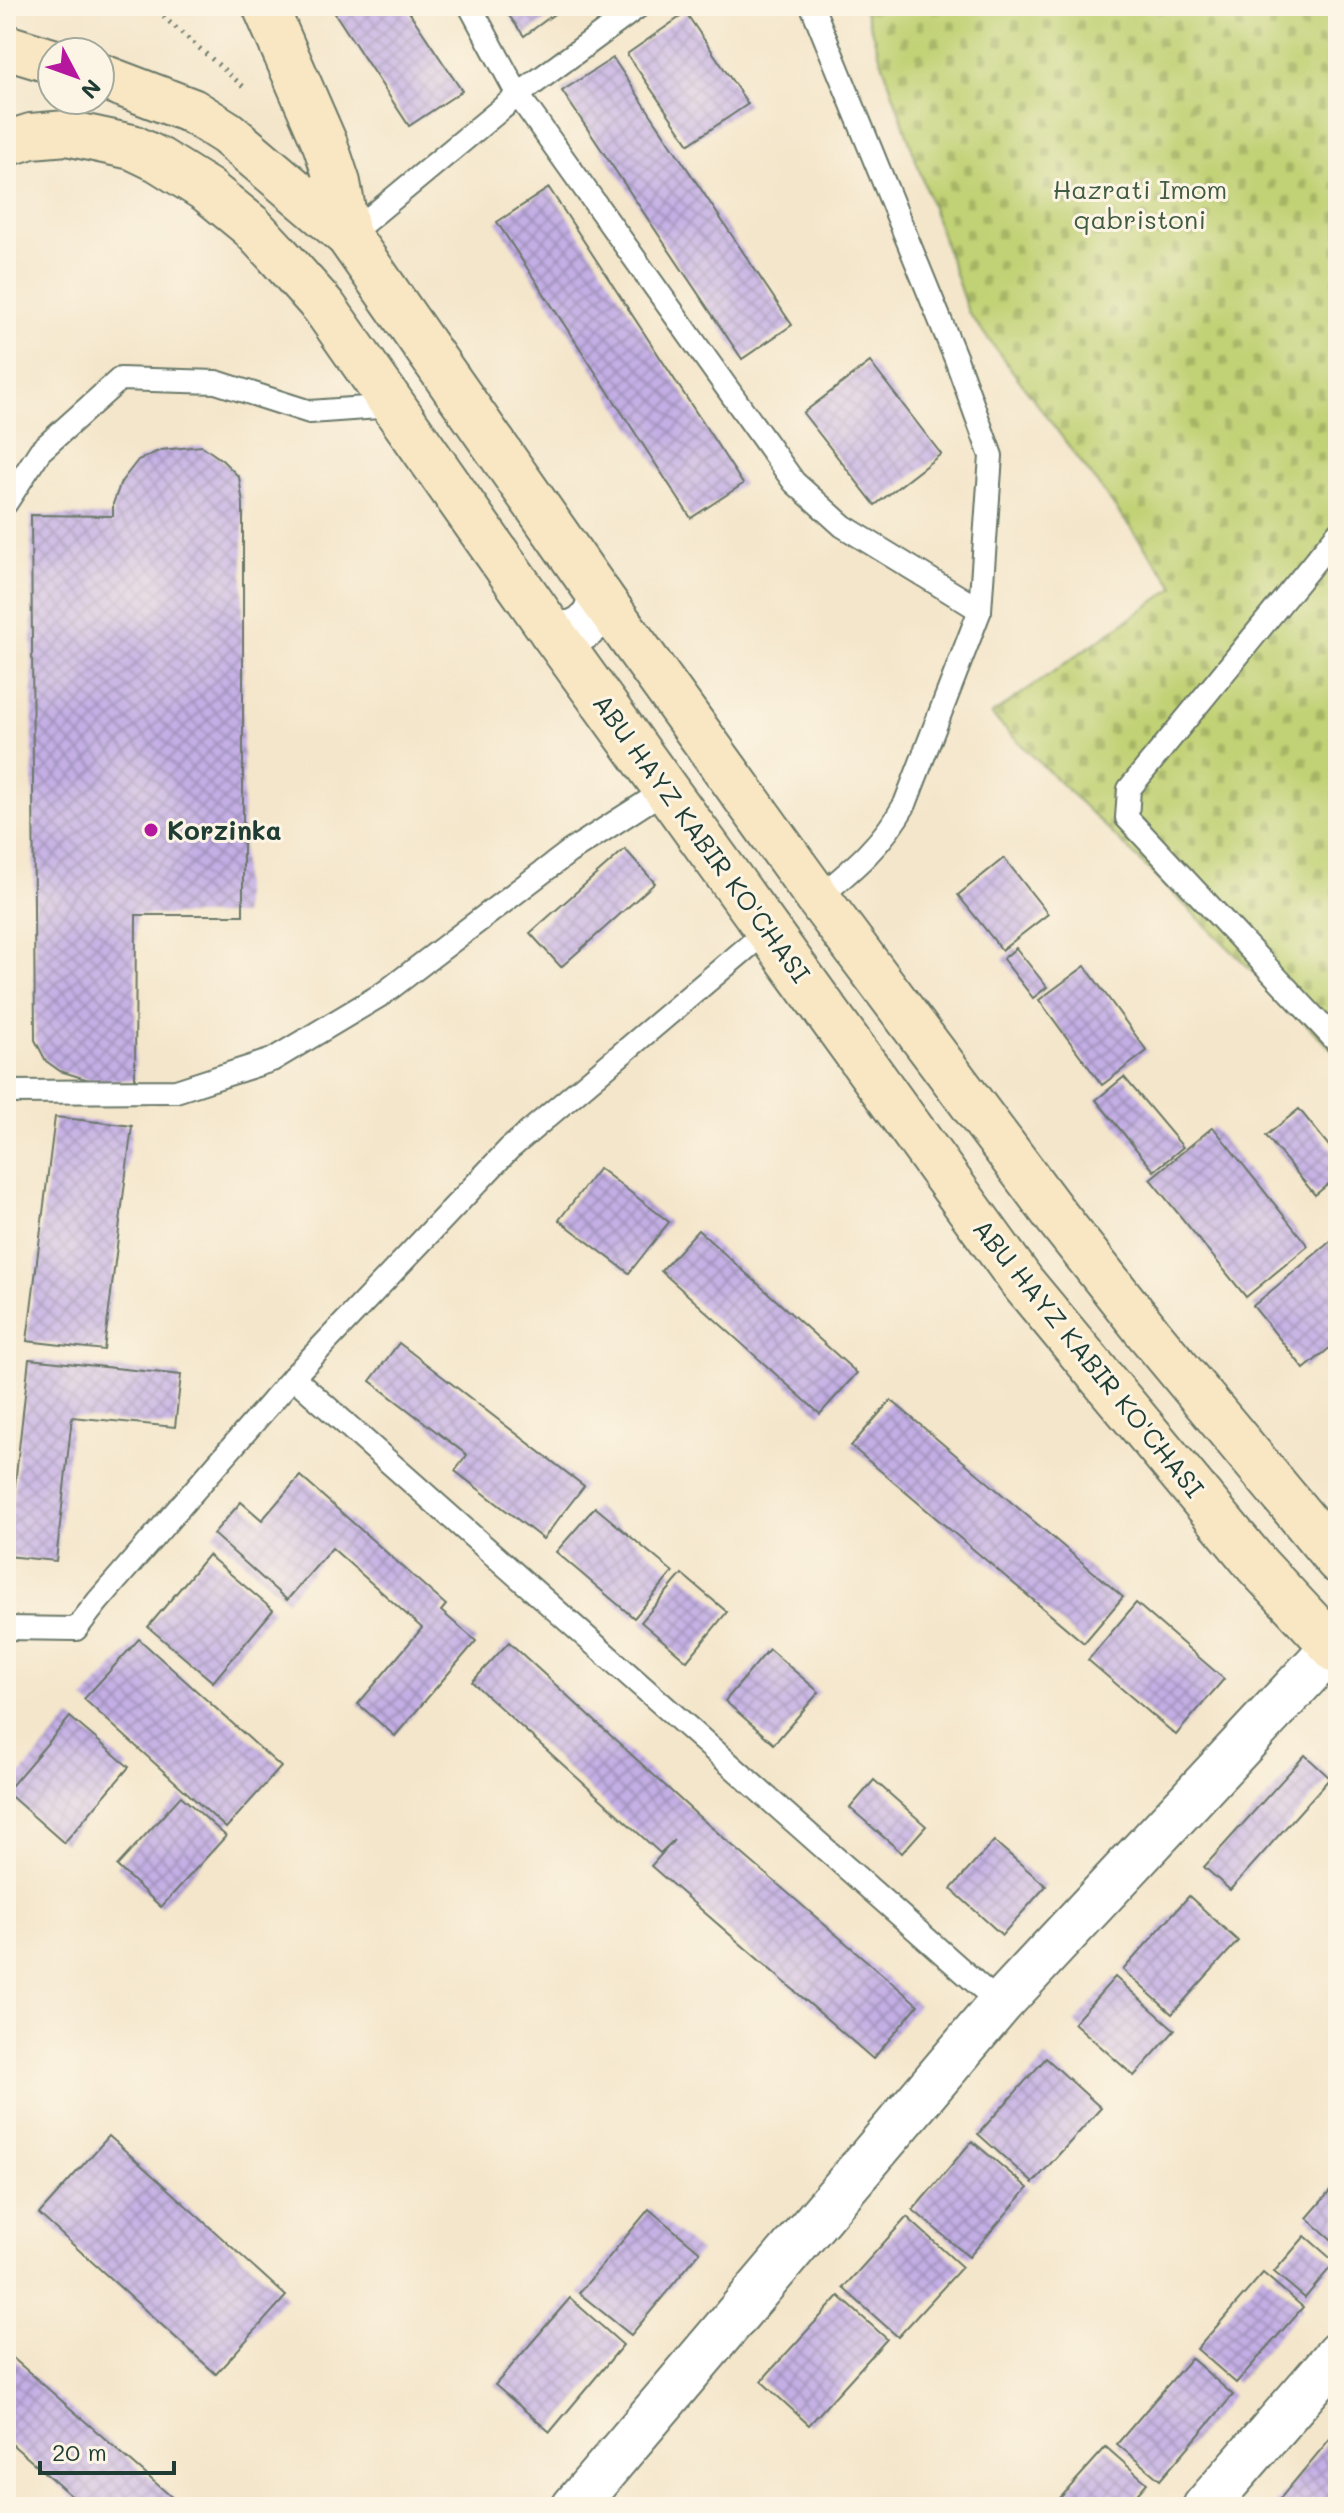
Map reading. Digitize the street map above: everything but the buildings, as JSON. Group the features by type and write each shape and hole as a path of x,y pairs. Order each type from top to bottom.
{"main road":[{"path":"265,6 325,144 338,183 348,236"},
{"path":"6,47 36,56"},
{"path":"116,82 192,111 227,133 348,236 600,596 818,898 1056,1216 1150,1335 1338,1561"},
{"name":"ABU HAYZ KABIR KO'CHASI","path":"6,144 52,133 96,137 132,147 159,160 207,190 251,226 324,307 552,632 1022,1282 1257,1565 1336,1650"}],"street":[{"path":"552,632 569,634 586,626 597,612 600,596"},
{"path":"574,2507 1000,2004 1336,1650"},
{"path":"1205,2507 1338,2354"}],"lane":[{"path":"470,6 518,95 794,482 843,526 980,610"},
{"path":"348,236 518,95 639,6"},
{"path":"812,6 956,359 991,456 980,610 905,804 881,841 818,898"},
{"path":"6,503 40,451 120,379 216,382 310,412 393,406"},
{"path":"1338,533 1129,789 1127,818 1338,1043"},
{"path":"6,1092 176,1091 272,1060 384,993 569,852 667,789"},
{"path":"6,1628 76,1629 293,1377 509,1149 769,929"},
{"path":"293,1377 1000,2004"}],"path":[{"path":"151,6 256,97"}],"green space":[{"name":"Hazrati Imom qabristoni","path":"863,6 1338,6 1338,1055 991,715 1175,587 968,312"}],"place":[{"name":"Korzinka","path":"151,830"}]}
